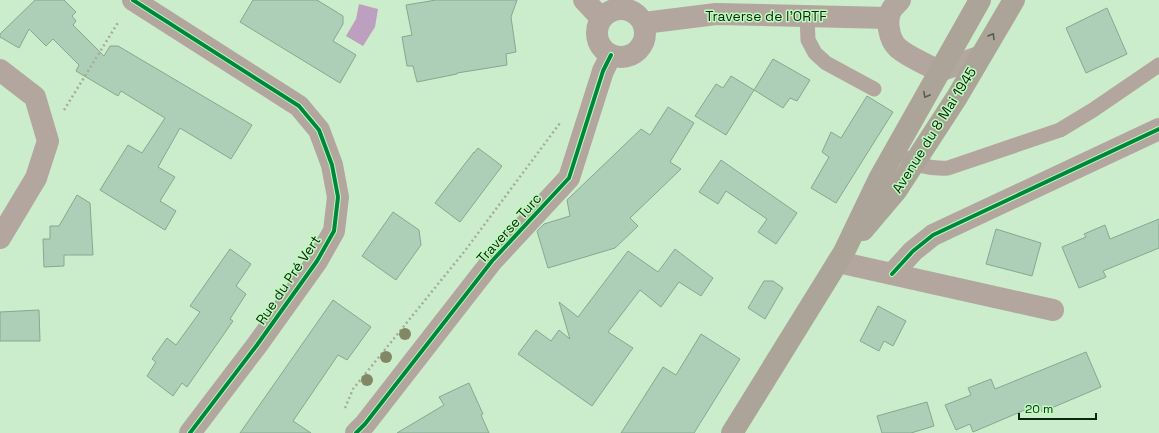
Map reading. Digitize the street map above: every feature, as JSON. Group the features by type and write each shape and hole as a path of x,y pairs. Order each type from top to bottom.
{"main road":[{"name":"Avenue du 8 Mai 1945","path":"732,433 841,257 879,179 980,0"},
{"name":"Avenue du 8 Mai 1945","path":"841,257 896,191 957,97 979,57 1014,0"}],"street":[{"name":"Rue du Pré Vert","path":"133,0 299,106 319,130 332,165 338,197 334,231 317,261 257,345 190,433"},
{"path":"584,0 601,18"},
{"path":"900,0 891,10 888,18 890,33 897,47 939,71 979,57"},
{"path":"618,8 627,8 639,16 644,23 646,31 644,42 639,49 624,57 611,55 603,50 596,34 597,26 601,18 610,11 618,8"},
{"name":"Traverse de l'ORTF","path":"644,23 716,14 888,18"},
{"name":"Traverse Turc","path":"365,430 492,261 569,178 603,71 611,55"},
{"path":"0,70 35,97 48,141 36,178 2,231"},
{"path":"892,274 913,251 933,235 1159,129"},
{"path":"841,257 892,274 1054,310"}],"lane":[{"path":"807,16 808,40 815,54 826,63 874,89"},
{"path":"899,143 904,157 914,164 933,169 948,168 1060,130 1093,110 1159,65"}],"path":[{"path":"48,141 64,110 120,19"},
{"path":"344,411 353,389 464,252 563,119"}],"shaded area":[{"path":"359,4 378,9 375,27 363,46 346,36 356,19"}],"building":[{"path":"35,0 64,0 76,12 72,16 76,21 73,25 104,56 110,46 118,46 252,125 231,159 180,128 158,167 175,177 160,201 176,211 165,230 100,190 128,145 142,153 165,118 121,91 118,96 76,71 79,65 53,39 46,46 29,29 19,48 0,37 0,34"},
{"path":"253,0 317,0 343,16 343,24 333,41 356,55 340,83 240,22"},
{"path":"436,0 517,0 511,17 516,52 506,54 507,65 457,73 417,82 413,66 407,66 402,37 412,35 406,5"},
{"path":"1107,8 1127,54 1086,73 1066,28"},
{"path":"773,59 810,80 797,101 790,98 783,108 754,90"},
{"path":"731,76 754,90 726,135 695,116 716,84 723,88"},
{"path":"867,96 893,112 836,203 811,188 829,157 822,152 831,132 841,138"},
{"path":"668,107 694,123 670,162 681,169 630,218 638,226 615,248 548,268 537,231 544,224 570,216 567,200 641,129 650,135"},
{"path":"478,148 502,166 460,222 435,203"},
{"path":"721,160 797,213 776,244 758,232 767,219 726,191 718,204 699,192"},
{"path":"77,195 90,203 93,255 64,255 64,266 44,267 43,239 50,239 50,226 59,226"},
{"path":"393,212 419,230 421,245 396,280 362,256"},
{"path":"1159,219 1159,248 1103,271 1106,277 1079,288 1062,247 1086,237 1084,234 1105,225 1110,239"},
{"path":"996,229 1041,243 1032,276 986,264"},
{"path":"230,249 251,264 236,286 246,294 230,319 233,321 187,387 182,383 173,396 147,376 156,362 152,359 167,338 176,345 200,312 190,306"},
{"path":"675,249 713,278 701,296 679,282 661,307 640,290 608,332 633,348 592,406 518,354 536,330 551,341 559,330 570,339 559,302 578,317 628,251 658,272"},
{"path":"764,281 773,281 783,288 765,319 748,308"},
{"path":"333,300 371,327 347,360 338,355 293,421 311,433 240,433"},
{"path":"878,306 906,321 893,346 884,341 879,351 860,341"},
{"path":"39,310 40,341 0,341 0,312"},
{"path":"701,334 740,359 694,433 621,433 663,367 676,375"},
{"path":"1086,352 1101,387 1042,412 1039,404 973,432 970,424 956,430 945,405 971,395 968,388 991,379 995,389"},
{"path":"469,383 483,414 481,415 489,433 397,433 444,405 439,397"},
{"path":"927,402 934,426 911,433 882,433 877,416"}],"cycle path":[{"path":"133,0 299,106 319,130 332,165 338,197 334,231 317,261 257,345 190,433"},
{"path":"356,433 365,424 492,261 569,178 603,71 611,55"},
{"path":"892,274 913,251 933,235 1159,129"}]}
